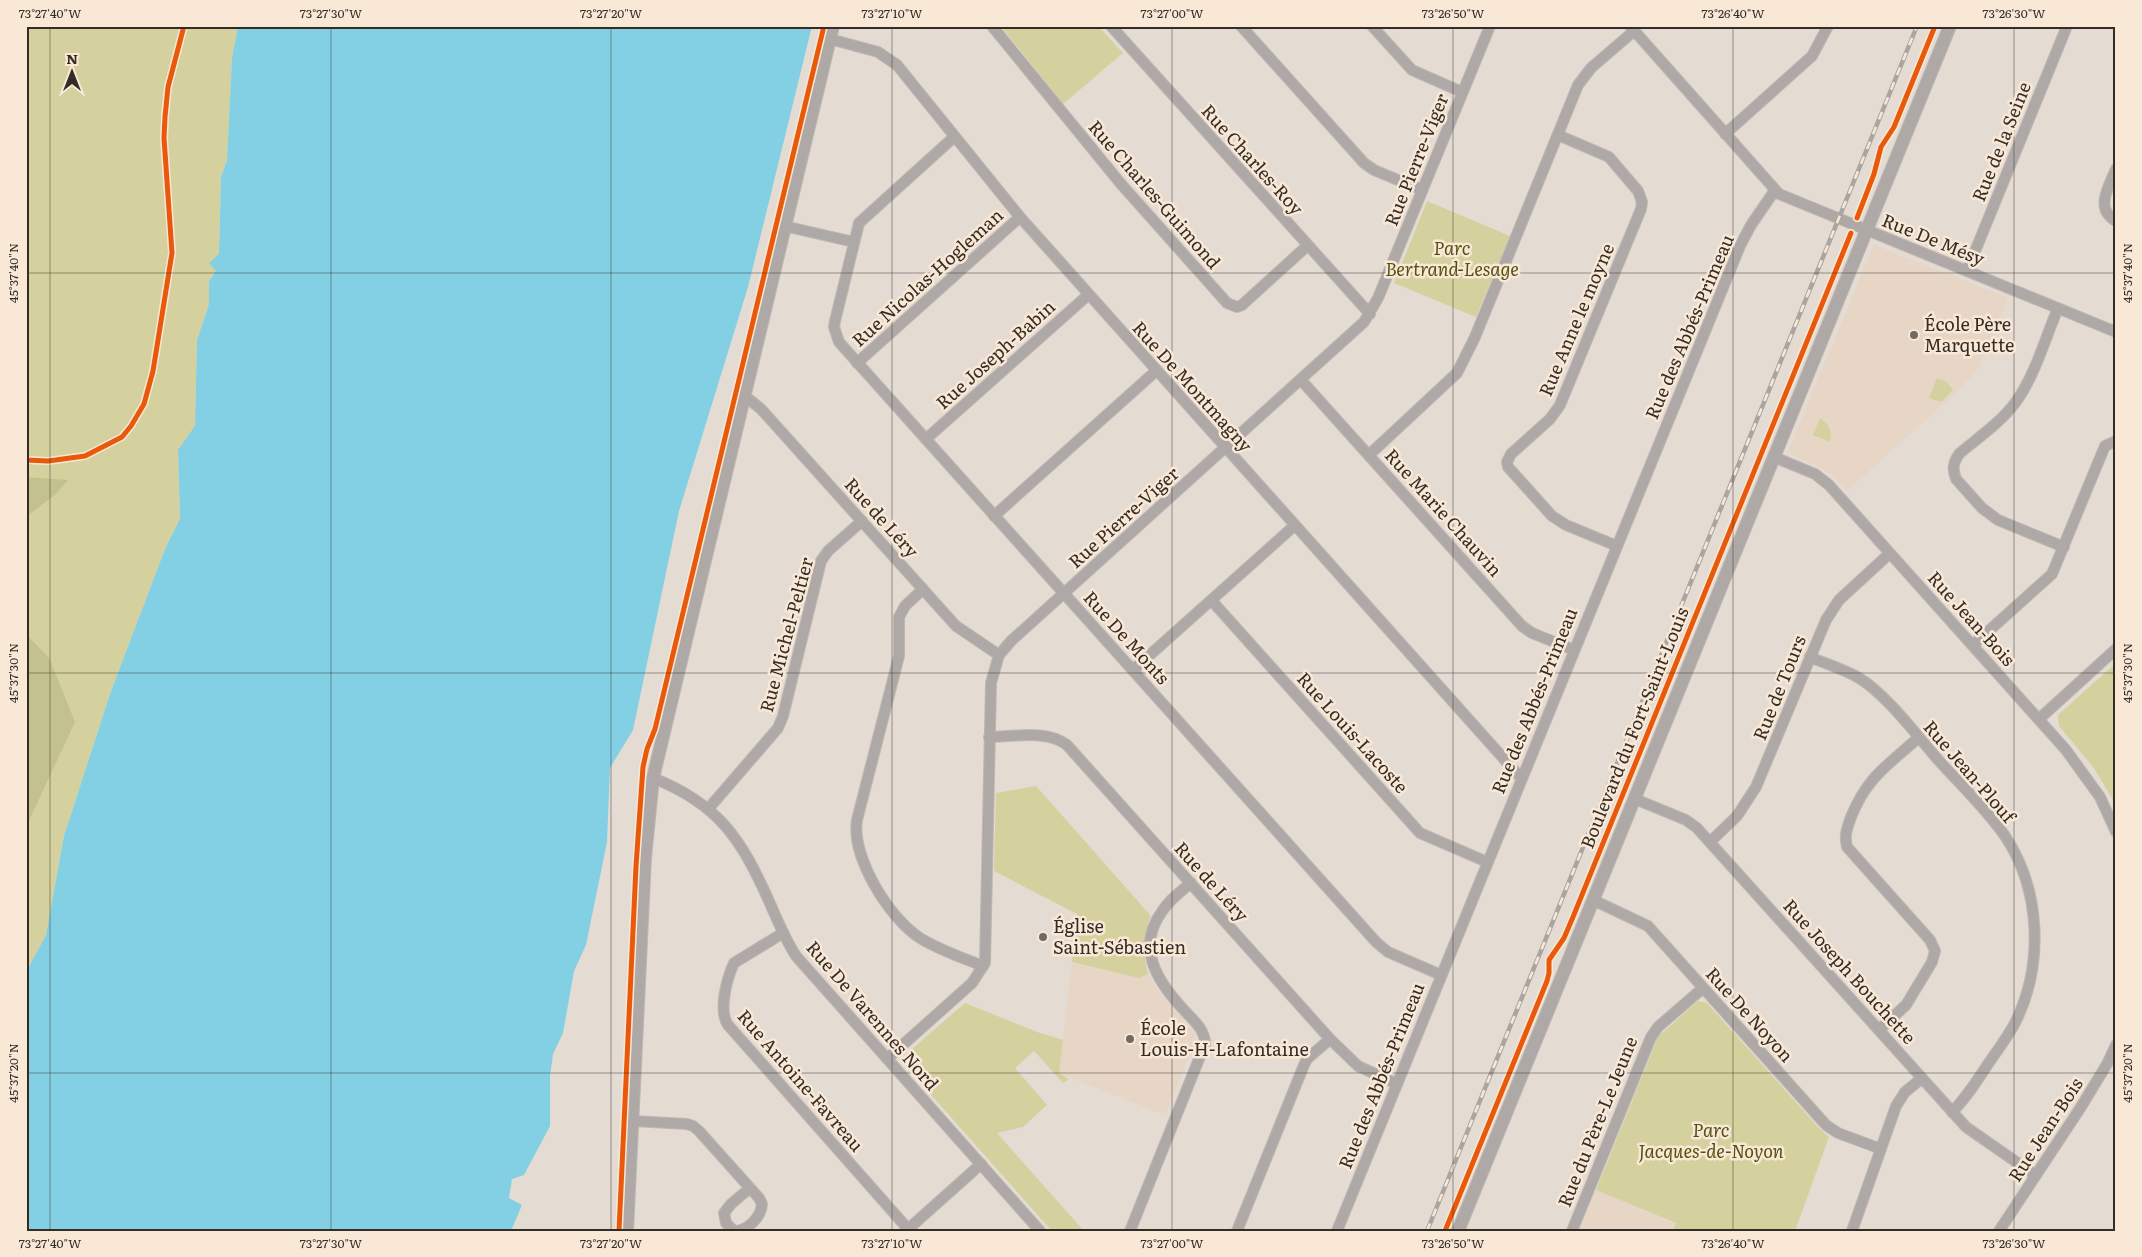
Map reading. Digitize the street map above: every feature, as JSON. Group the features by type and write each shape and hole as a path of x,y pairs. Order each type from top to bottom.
{"street":[{"path":"627,1231 645,858 653,778 833,26"},
{"name":"Rue Charles-Guimond","path":"992,26 1121,184 1227,303 1237,307 1242,305 1308,246"},
{"name":"Rue Charles-Roy","path":"1111,26 1370,314"},
{"path":"1241,26 1364,163 1374,170 1422,190"},
{"path":"1372,26 1412,70 1462,92"},
{"name":"Rue Pierre-Viger","path":"984,966 986,953 990,683 999,655 1011,641 1358,328 1370,314 1490,26"},
{"path":"1725,134 1812,56 1821,43 1828,26"},
{"name":"Boulevard du Fort-Saint-Louis","path":"1458,1231 1950,26"},
{"name":"Rue de la Seine","path":"1967,271 2067,26"},
{"path":"1369,456 1450,381 1462,366 1584,76 1632,28"},
{"name":"Rue De Mésy","path":"1632,28 1775,190 1784,196 2116,332"},
{"name":"Rue De Montmagny","path":"830,39 870,50 891,60 1020,217 1521,778"},
{"name":"Rue Anne le moyne","path":"1558,135 1609,158 1638,191 1642,202 1641,209 1560,405 1550,419 1511,454 1507,462 1508,466 1552,516 1566,525 1617,546"},
{"name":"Rue De Monts","path":"954,137 862,218 857,228 834,327 839,342 1376,942 1388,952 1441,975"},
{"path":"2116,169 2103,205 2109,218 2116,221"},
{"name":"Rue des Abbés-Primeau","path":"1337,1231 1740,246 1751,224 1775,190"},
{"name":"Rue Nicolas-Hogleman","path":"857,363 1020,217"},
{"path":"784,226 854,242"},
{"name":"Rue Joseph-Babin","path":"926,439 1088,294"},
{"path":"2058,308 2028,381 2018,399 1960,453 1956,459 1953,472 1956,479 1989,514 1998,520 2064,547"},
{"path":"994,516 1156,371"},
{"name":"Rue Marie Chauvin","path":"1301,380 1522,626 1532,633 1574,650"},
{"name":"Rue de Léry","path":"743,398 750,400 761,409 962,631 999,655"},
{"path":"1973,646 2052,574 2105,446 2116,440"},
{"name":"Rue Jean-Bois","path":"1774,457 1822,478 2039,719 2082,770 2100,797 2116,832"},
{"name":"Rue Michel-Peltier","path":"709,808 778,728 783,716 822,561 828,551 862,521"},
{"path":"1133,670 1294,526"},
{"name":"Rue de Tours","path":"1710,842 1741,811 1756,787 1832,608 1889,554"},
{"path":"888,1058 972,983 984,966 930,944 905,926 882,897 869,873 857,841 857,820 899,656 899,617 905,606 923,589"},
{"name":"Rue Louis-Lacoste","path":"1212,601 1420,833 1487,862"},
{"path":"2039,719 2116,649"},
{"name":"Rue Jean-Plouf","path":"1810,657 1850,674 1871,686 1983,809 2005,836 2023,873 2031,901 2034,921 2033,964 2030,981 2010,1032 1964,1099 1952,1112"},
{"name":"Rue de Léry","path":"989,737 1046,736 1063,741 1330,1039 1358,1066 1397,1084"},
{"path":"1879,1030 1906,1005 1932,962 1935,951 1930,940 1847,847 1845,836 1857,802 1870,781 1918,738"},
{"name":"Rue De Varennes Nord","path":"653,778 684,792 709,808 721,820 745,852 796,956 1040,1231"},
{"name":"Rue Joseph Bouchette","path":"1635,799 1693,824 1952,1112 1972,1132 2035,1175"},
{"path":"1130,1231 1205,1044 1201,1029 1159,980 1151,953 1152,932 1158,918 1168,903 1191,883"},
{"name":"Rue De Noyon","path":"1592,900 1648,926 1826,1125 1838,1133 1881,1149"},
{"name":"Rue Antoine-Favreau","path":"783,932 734,964 723,1008 724,1018 728,1025 907,1230"},
{"name":"Rue du Père-Le Jeune","path":"1572,1231 1650,1037 1658,1027 1703,988"},
{"path":"1237,1231 1304,1064 1307,1059 1330,1039"},
{"name":"Rue Jean-Bois","path":"1998,1231 2091,1090 2116,1045"},
{"path":"1852,1231 1900,1098 1921,1079"},
{"path":"633,1121 693,1126 750,1188"},
{"path":"907,1230 981,1164"}],"shaded area":[{"name":"École Père Marquette","path":"1874,245 2008,298 1976,372 1847,491 1827,471 1792,455 1789,449"},
{"path":"26,477 68,480 56,494 26,517"},
{"path":"26,634 49,658 75,722 26,827"},
{"name":"École Louis-H-Lafontaine","path":"1072,962 1139,978 1148,974 1160,993 1195,1033 1196,1039 1165,1115 1059,1073"},
{"path":"1596,1190 1676,1224 1673,1231 1579,1231"}],"green space":[{"path":"26,26 238,26 232,58 227,160 221,177 219,254 216,271 209,281 209,304 197,340 195,427 178,450 180,519 165,549 110,694 64,836 46,935 26,972"},
{"path":"1001,26 1098,26 1123,53 1063,104"},
{"name":"Parc Bertrand-Lesage","path":"1427,201 1510,236 1476,317 1394,283"},
{"path":"1937,378 1947,382 1953,390 1941,402 1929,398"},
{"path":"1820,418 1830,428 1830,442 1813,435"},
{"path":"2116,663 2116,805 2094,768 2059,726 2058,715"},
{"path":"1036,786 1151,916 1146,931 1145,945 1148,974 1139,978 1072,962 1077,914 994,871 996,793"},
{"name":"Parc Jacques-de-Noyon","path":"1698,1001 1707,1003 1829,1137 1795,1231 1673,1231 1676,1223 1596,1190 1658,1037"},
{"path":"965,1003 1037,1032 1063,1040 1059,1073 1069,1079 1063,1083 1034,1051 1015,1068 1047,1105 1023,1127 997,1133 1084,1231 1052,1231 903,1063 904,1056"}],"water":[{"path":"238,26 812,26 748,287 679,511 633,730 610,768 607,842 586,945 574,971 563,1033 553,1054 550,1076 550,1126 524,1175 512,1179 509,1198 522,1205 511,1231 26,1231 26,972 46,935 64,836 110,694 165,549 180,519 178,450 195,426 197,340 209,304 209,281 216,271 209,263 219,254 221,177 227,160 232,58"}],"railway":[{"path":"1427,1231 1917,26"}],"cycle path":[{"path":"26,460 48,461 85,456 122,437 144,404 153,371 172,253 164,138 165,117 168,87 184,26"},
{"path":"619,1231 636,866 643,767 647,749 655,729 824,26"},
{"path":"1857,218 1874,174 1881,147 1894,127 1935,26"},
{"path":"1445,1231 1547,981 1549,960 1564,938 1573,917 1851,233"}],"place":[{"name":"École Père Marquette","path":"1914,335"},
{"name":"Église Saint-Sébastien","path":"1043,937"},
{"name":"École Louis-H-Lafontaine","path":"1130,1039"}]}
